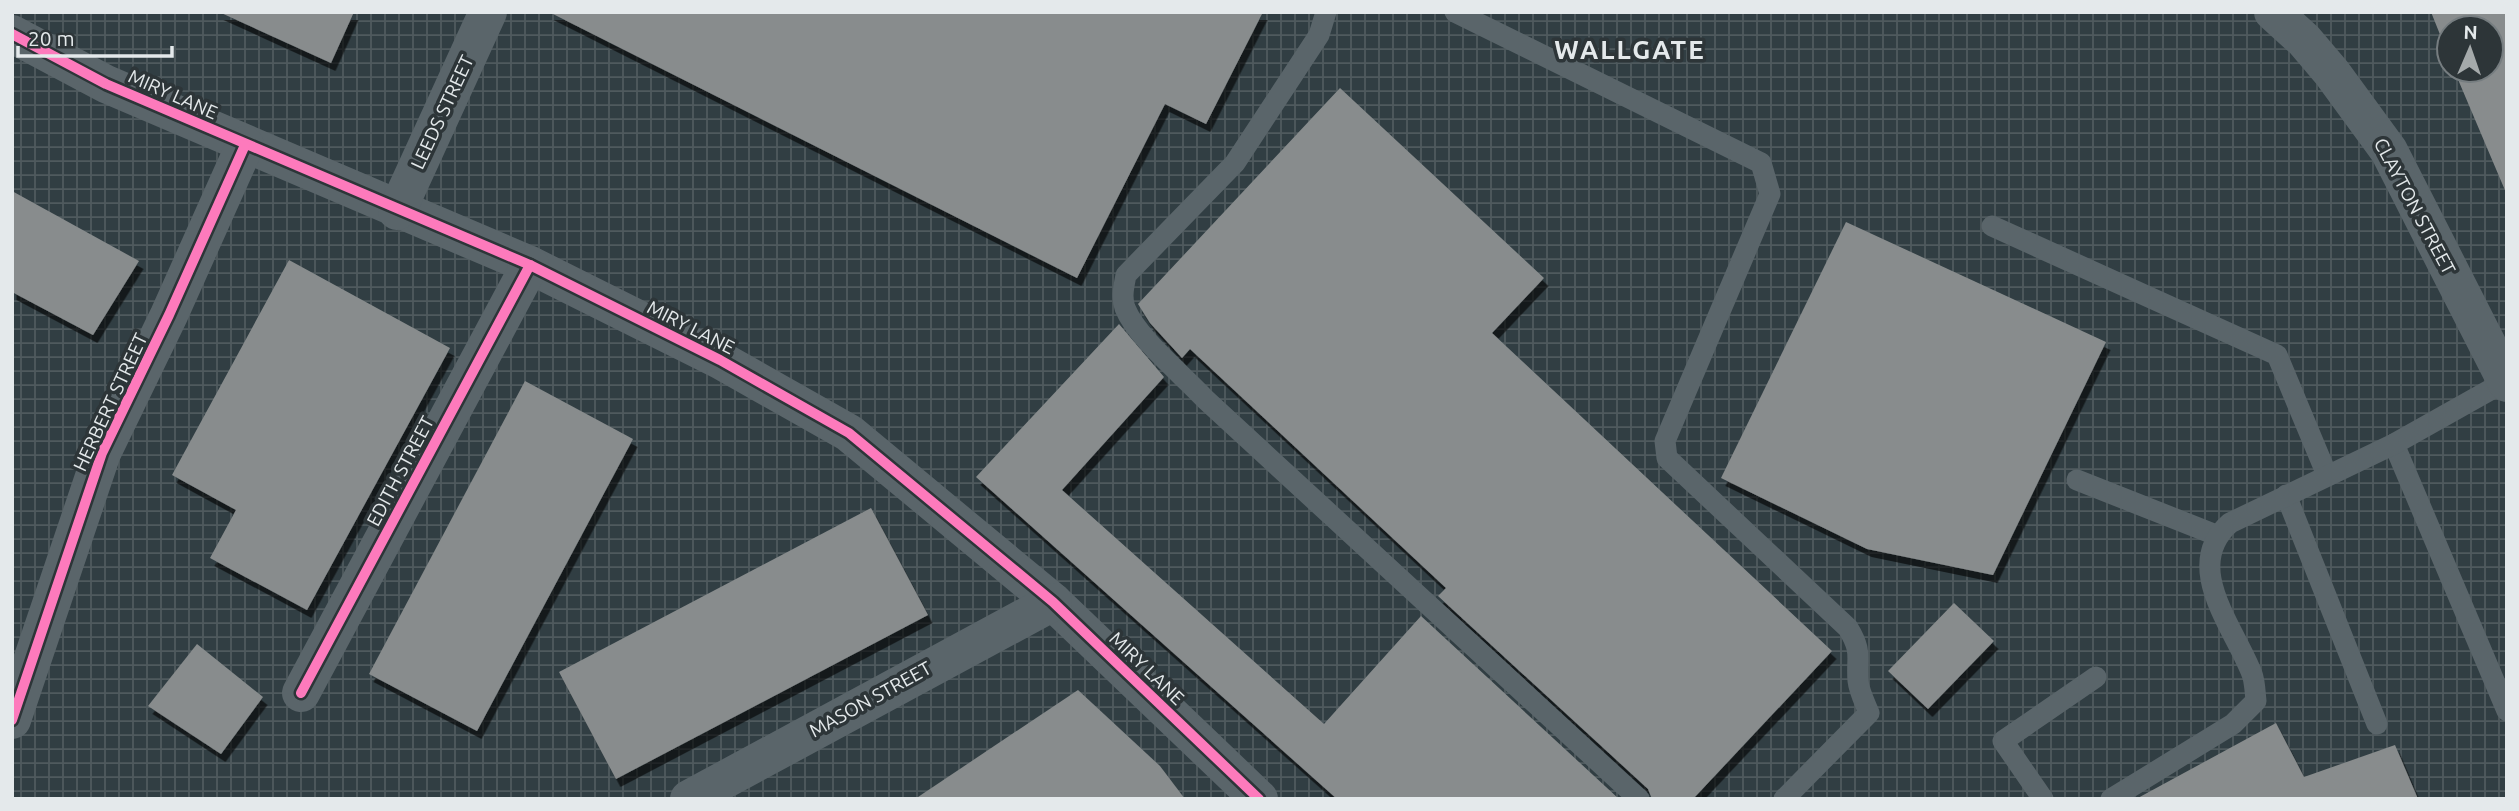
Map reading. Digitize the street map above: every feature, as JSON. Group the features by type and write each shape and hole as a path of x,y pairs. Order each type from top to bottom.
{"street":[{"name":"LEEDS STREET","path":"397,211 488,12"},
{"name":"CLAYTON STREET","path":"2273,12 2313,26 2389,151 2506,382"},
{"name":"MIRY LANE","path":"12,34 106,84 397,211 530,265 720,360 849,433 1053,602 1259,799"},
{"name":"HERBERT STREET","path":"12,720 102,453 245,145"},
{"name":"EDITH STREET","path":"301,693 530,265"},
{"name":"MASON STREET","path":"690,799 1053,602"}],"lane":[{"path":"1326,12 1319,35 1236,163 1126,275 1123,290 1125,307 1141,331 1205,400 1639,799"},
{"path":"1455,12 1761,163 1766,174 1770,194 1665,441 1667,458 1848,628 1857,644 1858,682 1869,713 1784,799"},
{"path":"1992,226 2277,355 2327,475"},
{"path":"2111,799 2233,724 2256,701 2253,677 2210,583 2209,557 2216,535 2230,523 2394,444 2506,382"},
{"path":"2394,444 2507,711"},
{"path":"2077,480 2216,535"},
{"path":"2286,495 2377,724"},
{"path":"2043,799 2003,741 2095,677"}],"shaded area":[{"path":"12,12 2507,12 2507,799 12,799"}],"building":[{"path":"219,12 354,12 331,63"},
{"path":"549,12 1263,12 1206,124 1165,104 1077,278"},
{"path":"2431,12 2507,12 2507,195 2460,84 2505,84 2505,14 2435,14 2435,22"},
{"path":"1340,88 1544,278 1492,333 1832,651 1693,799 1652,799 1648,789 1438,596 1446,588 1190,349 1182,358 1150,323 1138,304"},
{"path":"12,191 139,261 93,335 12,292"},
{"path":"1846,222 2106,342 1993,575 1867,549 1721,478"},
{"path":"289,260 450,348 307,610 210,558 236,510 172,475"},
{"path":"1119,324 1164,377 1062,490 1324,724 1421,616 1619,799 1337,799 976,477"},
{"path":"525,381 633,439 477,731 369,674"},
{"path":"871,508 928,615 616,779 559,672"},
{"path":"1954,603 1994,641 1928,709 1888,671"},
{"path":"197,644 263,697 221,754 148,706"},
{"path":"1078,690 1160,766 1185,799 915,799"},
{"path":"2276,723 2304,777 2395,745 2418,799 2136,799"}],"cycle path":[{"path":"12,34 106,84 530,265 720,360 849,433 1053,602 1259,799"},
{"path":"12,720 102,453 169,315 245,145"},
{"path":"301,693 530,265"}],"district":[{"name":"WALLGATE","path":"1630,49"}]}
